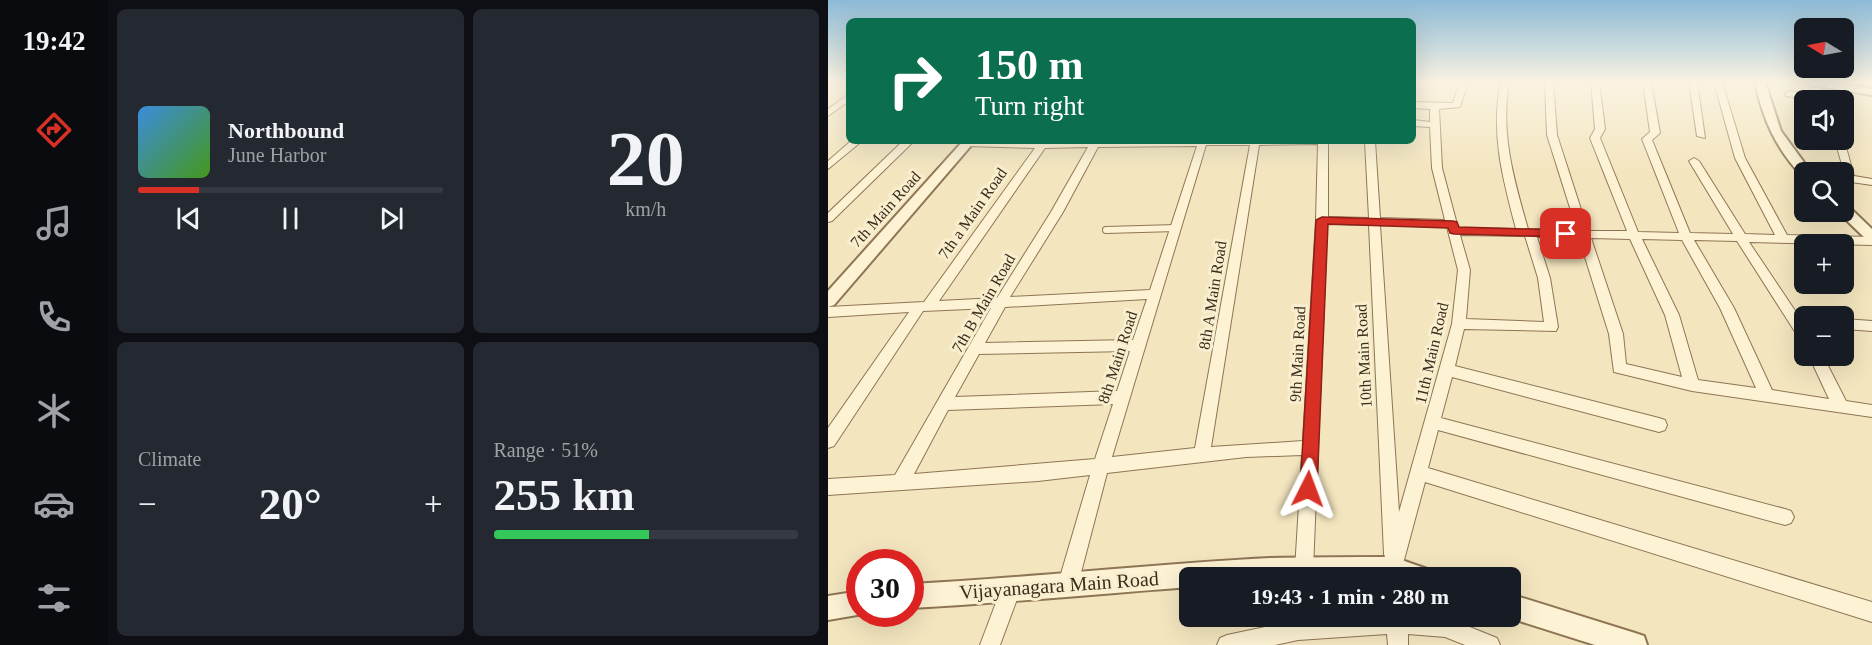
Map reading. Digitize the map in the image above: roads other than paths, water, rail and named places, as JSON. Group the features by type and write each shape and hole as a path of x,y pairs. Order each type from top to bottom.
{"street":[{"name":"11th Main Road","path":"1394,567 1459,324 1464,270 1437,168 1434,112"},
{"path":"1459,324 1551,327 1544,278 1526,233 1508,175 1501,112"},
{"path":"1551,112 1552,135 1616,334 1619,368 1692,385 1872,411"},
{"path":"1598,112 1600,129 1595,138 1634,235 1672,315 1692,385"},
{"path":"1652,112 1655,133 1647,139 1686,237 1727,309 1767,396"},
{"path":"1698,112 1702,136"},
{"path":"1727,112 1740,158 1783,239"},
{"path":"1768,112 1774,133 1785,152 1795,162"},
{"path":"1416,123 1435,125"},
{"path":"828,166 854,144"},
{"path":"828,219 906,144"},
{"name":"7th Main Road","path":"828,301 966,144"},
{"name":"7th a Main Road","path":"828,441 1042,144"},
{"name":"7th B Main Road","path":"900,482 974,349 1057,212 1094,144"},
{"name":"8th Main Road","path":"1068,584 1101,465 1202,144"},
{"name":"8th A Main Road","path":"1202,454 1255,144"},
{"name":"9th Main Road","path":"1304,567 1322,220 1323,144"},
{"name":"10th Main Road","path":"1370,144 1394,567"},
{"path":"1694,160 1741,238 1794,312"},
{"path":"1854,179 1872,182"},
{"path":"1322,220 1526,233 1872,239"},
{"path":"1854,220 1872,239"},
{"path":"828,312 1156,294"},
{"path":"1854,325 1872,326"},
{"path":"974,349 1140,345"},
{"path":"1821,366 1841,406"},
{"path":"1447,370 1659,425"},
{"path":"943,405 1123,397"},
{"path":"1433,422 1785,517"},
{"path":"828,487 1038,473 1246,450 1310,448"},
{"path":"1419,472 1872,612"},
{"name":"Vijayanagara Main Road","path":"924,595 1179,577"},
{"path":"990,645 1010,591"},
{"path":"828,608 846,605"},
{"path":"1521,609 1635,645"},
{"path":"1227,645 1298,638 1371,627"},
{"path":"1397,627 1398,645"},
{"path":"1445,627 1490,645"}],"lane":[{"path":"1106,230 1176,228"}]}
